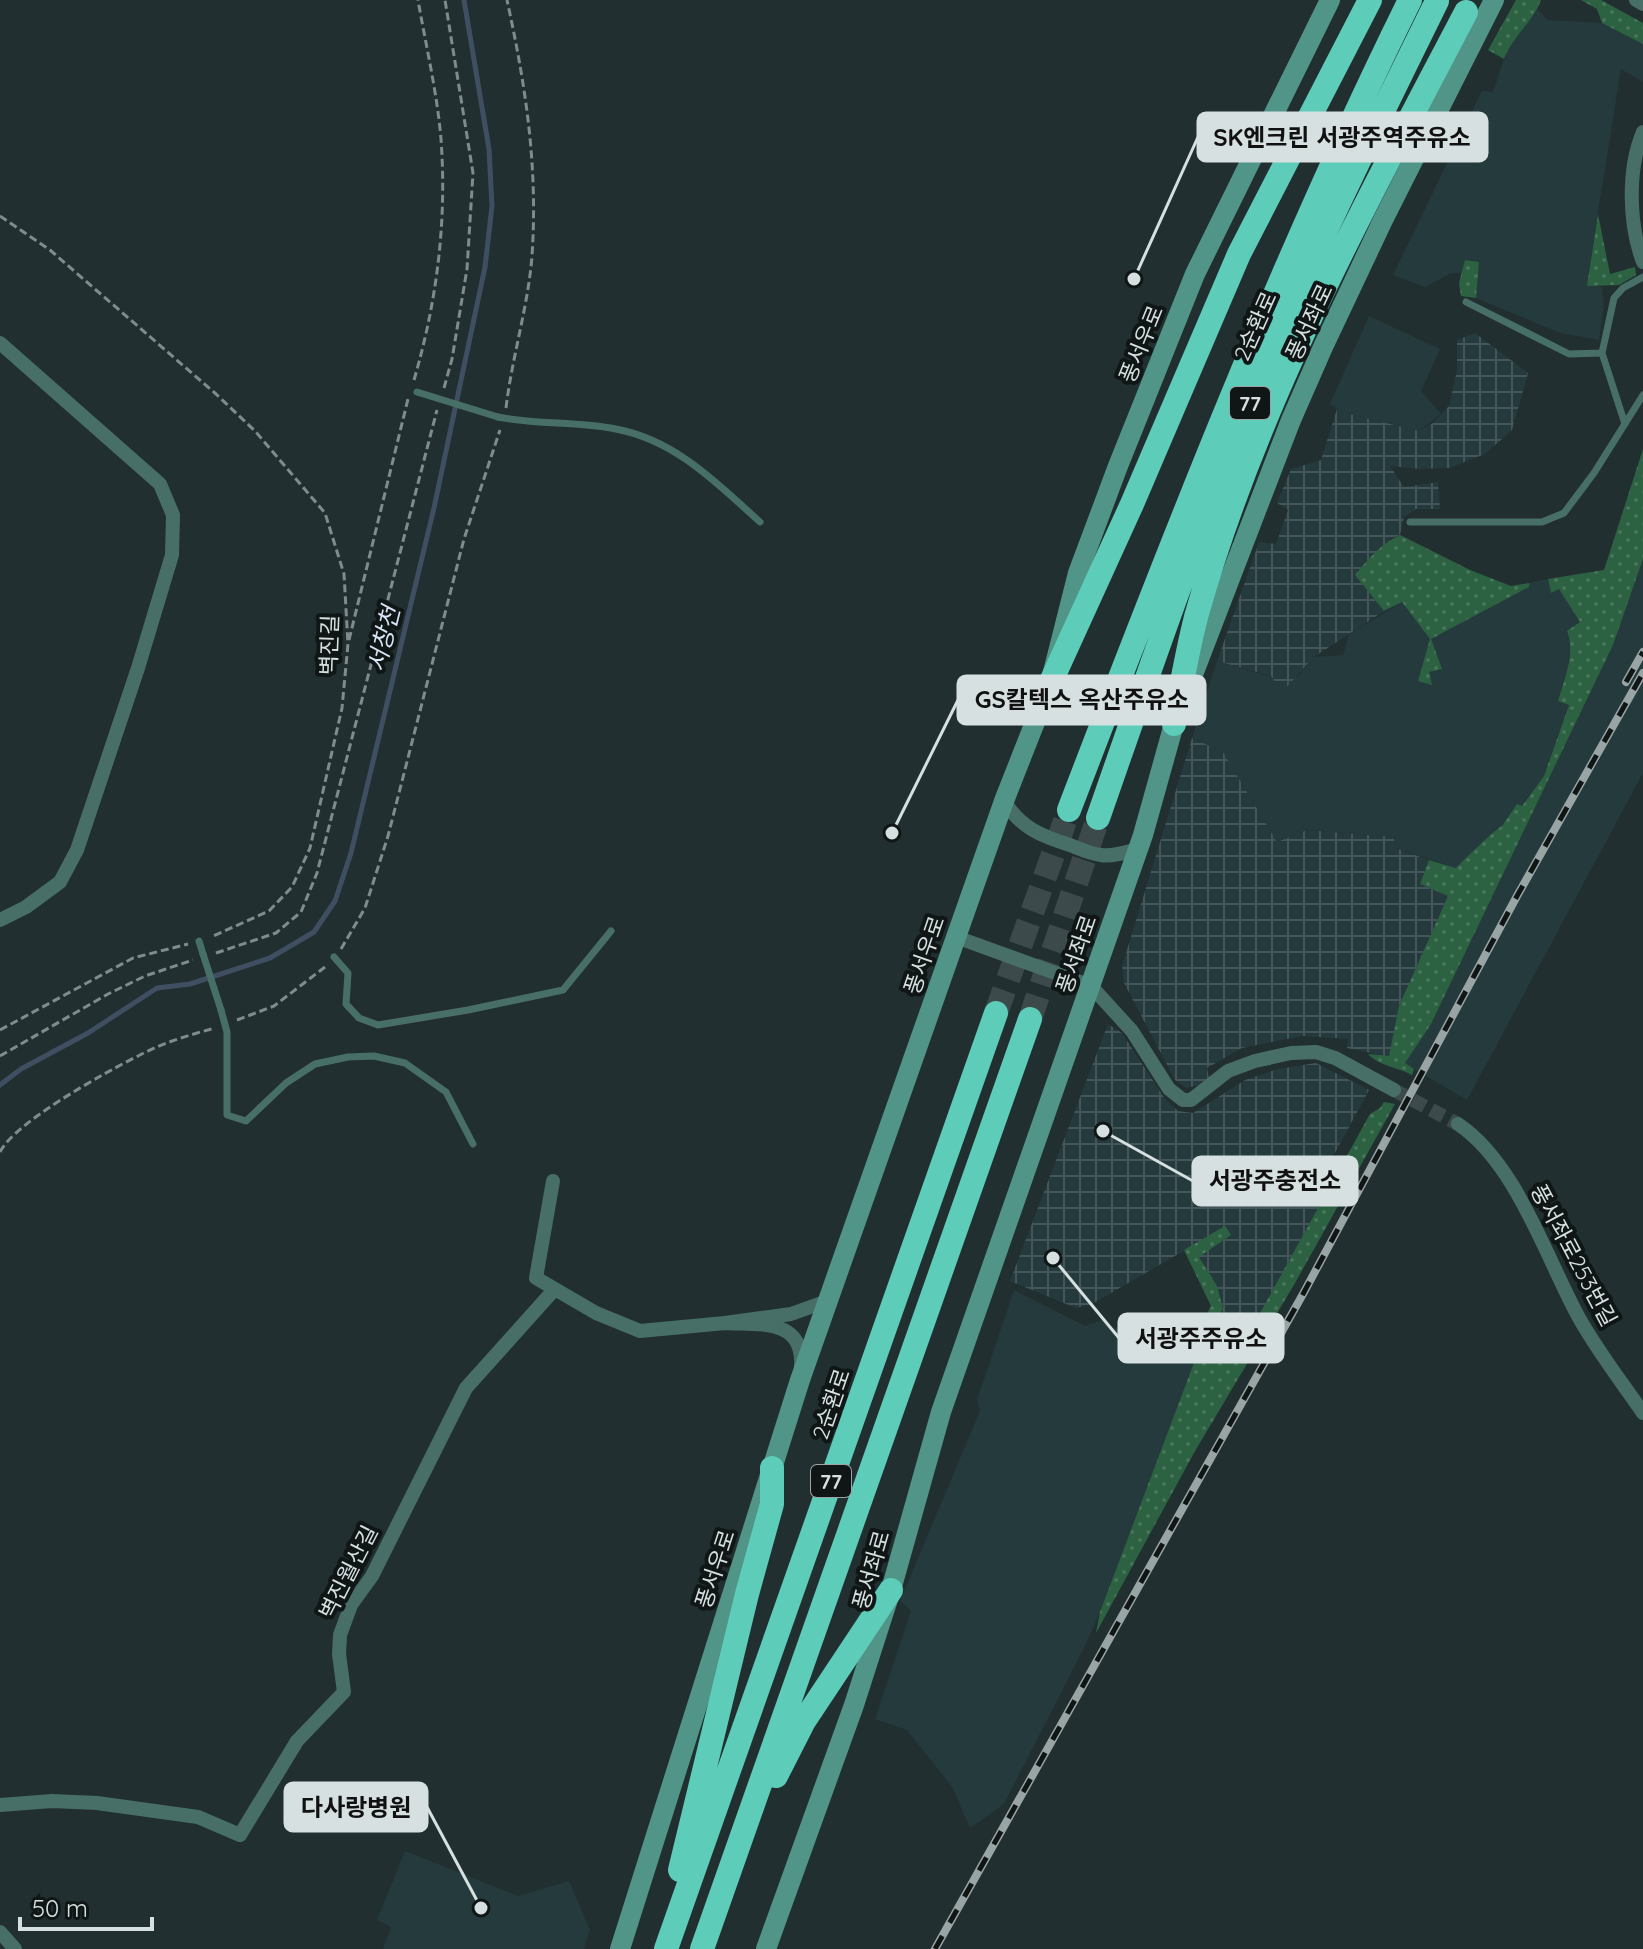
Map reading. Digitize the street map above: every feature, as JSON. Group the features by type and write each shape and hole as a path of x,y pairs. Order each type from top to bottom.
{"highway":[{"path":"1050,684 1132,504 1239,254 1370,0"},
{"name":"2순환로","path":"1069,810 1220,420 1347,127 1410,0"},
{"name":"2순환로","path":"1098,818 1188,564 1255,391 1360,158 1437,1"},
{"path":"1174,724 1196,618 1218,547 1280,383 1345,246 1466,12"},
{"name":"2순환로","path":"663,1949 996,1013"},
{"name":"77","path":"702,1949 1030,1019"},
{"path":"663,1949 747,1594 772,1504 772,1468"},
{"path":"730,1867 804,1721 891,1590"}],"street":[{"name":"풍서우로","path":"620,1949 800,1380 1004,801 1050,684 1078,573 1195,274 1330,0"},
{"name":"풍서좌로","path":"766,1949 854,1705 891,1590 941,1412 1138,849 1174,724 1291,420 1323,347 1395,194 1493,0"},
{"path":"1636,0 1643,4"},
{"path":"1643,132 1636,156 1634,228 1643,262"},
{"path":"0,343 160,484 173,515 172,555 77,850 60,882 26,907 0,920"},
{"path":"1004,801 1027,829 1039,835 1100,855 1117,855 1138,849"},
{"path":"956,937 1091,986 1132,1031 1169,1089 1183,1100 1191,1100 1228,1071 1291,1053 1316,1052 1335,1058 1394,1090"},
{"name":"풍서좌로253번길","path":"1458,1124 1477,1136 1514,1188 1579,1318 1643,1413"},
{"path":"553,1181 536,1278 553,1291 615,1322 640,1331 725,1323 791,1314 830,1300"},
{"name":"벽진월산길","path":"0,1805 52,1801 97,1803 198,1817 240,1835 297,1741 344,1692 339,1644 351,1605 372,1576 466,1388 553,1291"},
{"path":"725,1323 768,1325 792,1334 802,1352 800,1380"},
{"path":"0,1932 15,1949"}],"lane":[{"path":"1625,424 1602,353 1614,298 1623,288 1643,277"},
{"path":"1466,302 1569,354 1602,353"},
{"path":"414,392 501,417 614,428 647,438 696,465 760,522"},
{"path":"1410,522 1542,522 1564,513 1643,395"},
{"path":"334,957 348,973 346,1004 359,1018 378,1025 563,990 611,931"},
{"path":"199,941 225,1025 227,1115 246,1121 286,1083 315,1064 348,1057 374,1056 405,1063 446,1092 473,1144"}],"path":[{"path":"348,644 414,392 434,299 442,232 440,136 418,0"},
{"path":"443,389 452,359 467,269 473,173 445,0"},
{"path":"0,1152 26,1123 139,1055 178,1038 225,1025 274,1006 320,973 348,941 365,908 388,836 464,539 501,417 530,271 533,186 527,98 507,0"},
{"name":"벽진길","path":"0,216 50,250 216,394 255,431 325,513 344,574 348,644 342,708 327,781 310,848 292,887 269,911 199,941 133,958 0,1030"},
{"path":"0,1056 145,976 276,933 301,912 317,873 438,404"}],"shaded area":[{"path":"1538,9 1547,20 1602,23 1643,42 1643,82 1621,69 1593,244 1588,285 1602,287 1604,304 1599,340 1560,333 1476,298 1479,262 1465,260 1462,273 1451,273 1425,287 1393,275 1482,91 1493,92 1507,50"},
{"path":"1369,316 1440,349 1421,391 1441,414 1419,431 1341,412 1330,404"},
{"path":"1475,333 1528,373 1512,430 1485,454 1449,468 1390,466 1404,487 1438,482 1440,509 1416,509 1404,517 1400,535 1390,539 1355,575 1384,611 1314,657 1282,692 1271,676 1217,661 1259,542 1276,544 1288,510 1277,503 1291,469 1321,460 1337,409 1419,431 1433,423 1449,406 1457,370 1457,340"},
{"path":"1643,559 1643,773 1467,1100 1404,1063 1431,1024 1613,645"},
{"path":"1548,579 1551,593 1559,588 1580,622 1571,640 1568,666 1558,701 1569,704 1544,776 1521,806 1517,804 1502,827 1497,828 1456,868 1396,848 1395,837 1307,830 1277,842 1223,752 1192,738 1217,661 1268,676 1297,677 1314,657 1343,655 1349,634 1402,602 1430,639 1529,587 1529,583"},
{"path":"1192,738 1223,752 1277,842 1307,830 1394,837 1396,848 1429,860 1420,884 1448,896 1399,1006 1389,1057 1347,1048 1348,1039 1302,1036 1242,1048 1207,1068 1209,1078 1199,1085 1186,1088 1175,1080 1124,983 1122,966"},
{"path":"1108,1024 1122,1033 1165,1099 1178,1111 1193,1113 1245,1080 1278,1069 1316,1063 1369,1090 1335,1153 1326,1160 1340,1169 1259,1315 1211,1325 1217,1286 1198,1256 1231,1235 1225,1227 1092,1304 1076,1308 1010,1281"},
{"path":"1014,1290 1085,1326 1102,1320 1113,1328 1122,1326 1195,1360 1085,1646 1004,1804 970,1828 953,1788 907,1730 875,1719 911,1611 900,1601 980,1411 977,1400"},
{"path":"405,1851 518,1896 569,1881 590,1930 584,1949 383,1949 391,1927 377,1920"}],"green space":[{"path":"1516,0 1541,0 1504,59 1488,50"},
{"path":"1581,0 1601,0 1643,23 1643,44 1602,23 1597,9"},
{"path":"1598,214 1610,274 1635,267 1636,275 1619,285 1587,286"},
{"path":"1465,260 1479,262 1476,298 1461,296 1459,283"},
{"path":"1643,449 1643,559 1613,645 1431,1024 1405,1063 1414,1069 1412,1075 1383,1064 1368,1054 1389,1056 1399,1006 1448,896 1420,884 1429,860 1456,868 1502,826 1517,804 1522,806 1544,776 1569,705 1558,701 1570,657 1567,631 1580,622 1559,589 1551,593 1548,579 1604,570"},
{"path":"1400,535 1470,570 1511,586 1529,583 1529,587 1431,639 1442,669 1429,672 1432,685 1418,681 1430,639 1402,602 1384,611 1355,575 1381,547"},
{"path":"1384,1102 1395,1104 1295,1283 1195,1451 1096,1633 1100,1612 1195,1360 1204,1345 1200,1337 1188,1351 1211,1306 1184,1250 1225,1226 1231,1235 1199,1257 1217,1286 1223,1309 1212,1324 1259,1315 1370,1114"}],"waterway":[{"name":"서창천","path":"0,1085 21,1069 88,1033 157,988 190,984 270,958 314,932 335,901 351,853 434,508 485,267 492,206 489,149 464,0"}],"tunnel":[{"path":"996,1013 1069,810"},
{"path":"1030,1019 1098,818"},
{"path":"1394,1090 1458,1124"}],"railway":[{"path":"1626,682 1643,652"},
{"path":"935,1949 1303,1294 1517,896 1643,673"}],"place":[{"name":"SK엔크린 서광주역주유소","path":"1134,279"},
{"name":"GS칼텍스 옥산주유소","path":"892,833"},
{"name":"서광주충전소","path":"1103,1131"},
{"name":"서광주주유소","path":"1053,1258"},
{"name":"다사랑병원","path":"481,1908"}]}
